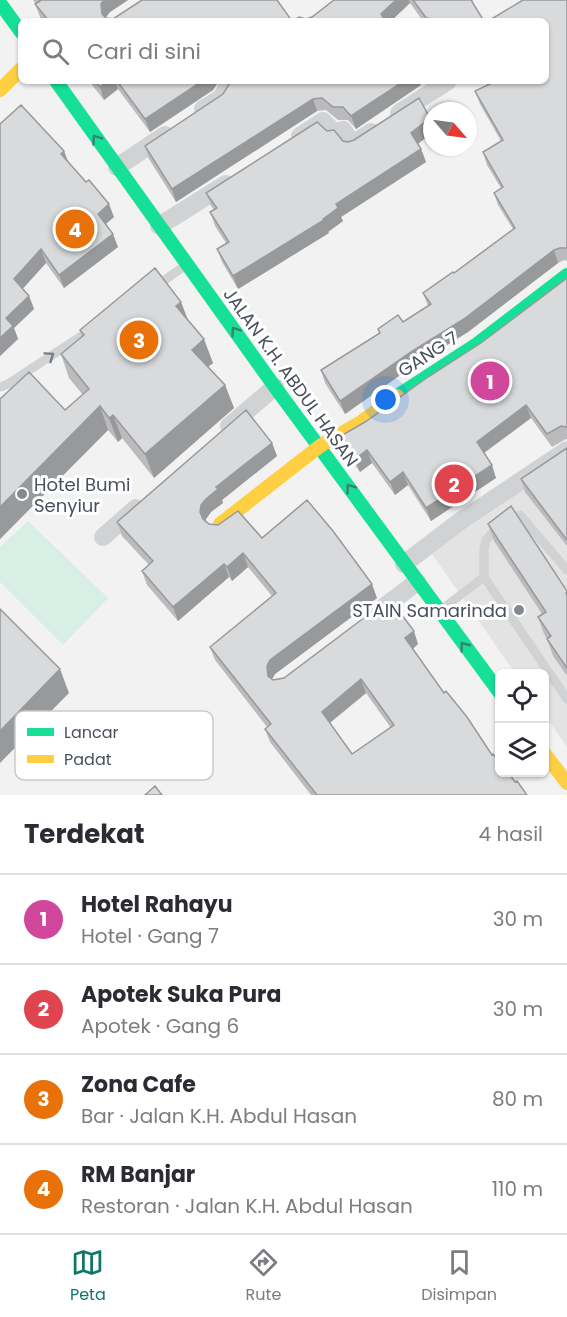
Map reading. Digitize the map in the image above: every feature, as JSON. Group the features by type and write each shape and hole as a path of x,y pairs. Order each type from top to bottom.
{"street":[{"path":"0,3 18,29"},
{"path":"0,90 18,72"},
{"name":"JALAN K.H. ABDUL HASAN","path":"58,84 275,387 495,686"},
{"path":"117,167 221,98 229,84"},
{"path":"285,146 323,121 335,133 343,129 353,144 443,84"},
{"path":"159,226 236,177"},
{"name":"GANG 7","path":"220,524 320,446 361,422 424,377 477,344 567,275"},
{"path":"214,439 275,387"},
{"path":"404,564 459,522 567,450"},
{"path":"103,537 146,499"},
{"path":"354,629 417,582"},
{"path":"549,760 567,783"}],"lane":[{"path":"149,291 187,264"},
{"path":"0,387 8,384 101,322"},
{"path":"567,570 520,515 493,532 486,540 484,577 567,699"},
{"path":"439,612 484,577"}],"shaded area":[{"name":"STAIN Samarinda","path":"567,451 567,747 549,721 549,669 512,669 427,547"}],"green space":[{"path":"28,521 108,598 63,645 0,582 0,547"}],"building":[{"path":"104,0 101,4 102,14 106,18 47,18 35,4 40,1"},
{"path":"142,0 277,0 290,18 115,18"},
{"path":"334,0 396,0 381,14 383,18 309,18"},
{"path":"413,0 471,0 482,18 428,18"},
{"path":"523,0 567,0 567,248 554,250 464,319 340,401 321,370 380,333 378,329 398,315 403,322 431,304 423,293 515,228 494,193 503,187 483,152 503,140 475,91 490,84 549,84 549,18 493,18"},
{"path":"119,84 198,84 145,119"},
{"path":"229,84 399,84 351,116 343,107 333,107 322,98 313,99 172,189 145,146 223,94"},
{"path":"419,98 423,105 423,124 411,133 421,149 336,204 338,208 324,220 233,276 217,249 229,242 210,212 217,208 206,193 317,122 327,131 334,130 343,141 354,140"},
{"path":"21,105 64,151 61,154 86,182 89,180 109,204 98,214 113,234 59,275 41,249 14,279 29,296 6,318 13,326 0,338 0,124"},
{"path":"155,268 181,302 176,306 204,339 192,350 225,385 145,454 113,415 109,418 100,406 0,507 0,399 29,372 65,410 89,389 61,354 84,335 80,330"},
{"path":"567,278 567,427 561,426 547,434 526,405 477,442 492,465 426,508 403,472 390,482 367,450 355,459 339,437 365,422 481,343"},
{"path":"246,410 272,443 216,487 218,489 201,505 200,512 203,519 209,524 218,525 238,511 262,538 307,500 372,584 270,660 267,666 268,676 273,680 284,678 385,602 397,619 402,615 414,631 405,638 444,693 446,691 467,717 495,756 495,777 512,777 527,795 317,795 265,729 271,724 210,647 276,593 243,553 227,567 224,564 173,607 142,571 153,561 117,522","holes":["361,679 394,725 352,754 322,712"]},
{"path":"567,448 567,540 521,479"},
{"path":"511,506 567,591 567,668 547,639 551,636 538,617 546,612 488,524"},
{"path":"0,609 60,669 19,711 15,711 15,716 0,731"},
{"path":"155,786 162,795 145,795"}],"traffic: fast":[{"path":"0,3 18,28"},
{"path":"58,84 275,387 495,686"},
{"path":"397,396 477,344 567,275"}],"traffic: slow":[{"path":"0,90 18,72"},
{"path":"220,524 320,446 361,422 397,396"},
{"path":"549,760 567,783"}],"place":[{"name":"RM Banjar","path":"75,229"},
{"name":"Zona Cafe","path":"139,340"},
{"name":"Hotel Rahayu","path":"490,381"},
{"name":"Apotek Suka Pura","path":"454,484"},
{"name":"Hotel Bumi Senyiur","path":"22,494"},
{"name":"STAIN Samarinda","path":"519,610"}]}
